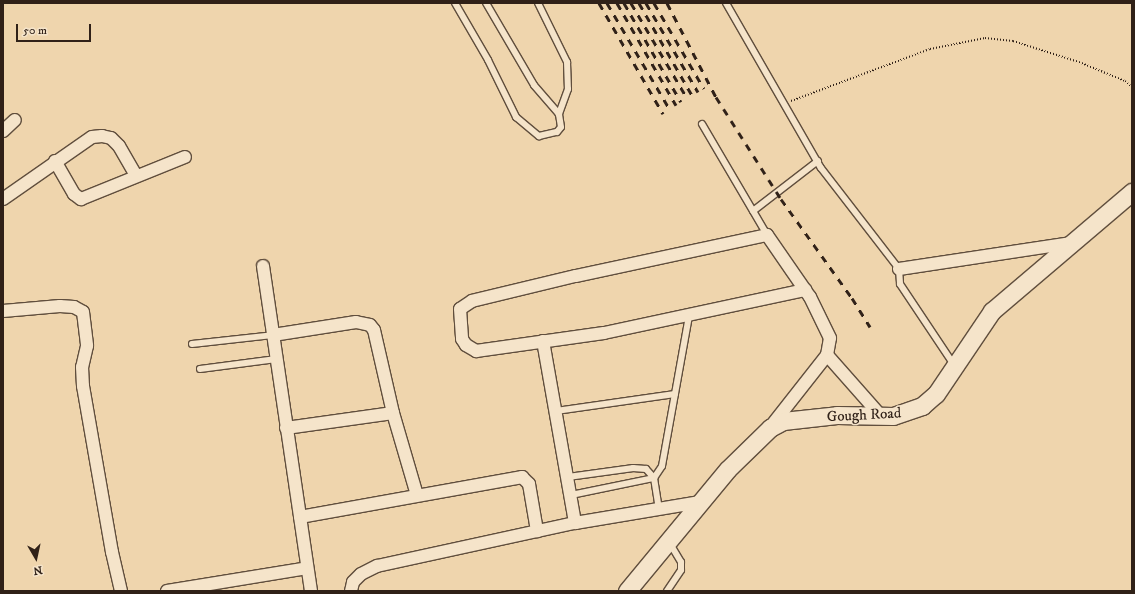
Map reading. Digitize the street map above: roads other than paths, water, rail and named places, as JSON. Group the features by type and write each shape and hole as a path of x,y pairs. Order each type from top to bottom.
{"street":[{"path":"3,131 15,120"},
{"path":"3,198 92,137 102,136 111,138 119,146 136,175"},
{"path":"55,161 74,194 81,199 136,175 185,157"},
{"name":"Gough Road","path":"627,591 728,469 770,428 783,421 837,415 893,416 922,406 936,394 992,311 1070,243 1132,192"},
{"path":"770,428 827,355 830,338 826,325 805,290 767,235 575,276 472,301 460,309 462,338 466,345 476,351 604,333 805,290"},
{"path":"899,269 1070,243"},
{"path":"263,266 311,591"},
{"path":"3,311 60,306 74,307 83,312 87,346 82,367 83,386 112,552 121,591"},
{"path":"273,335 356,322 370,325 374,330 394,413 418,496"},
{"path":"543,341 575,523"},
{"path":"827,355 881,416"},
{"path":"286,428 394,413"},
{"path":"300,517 515,478 526,479 537,531"},
{"path":"351,591 353,582 361,574 377,566 575,523 700,502"},
{"path":"167,591 307,568"}],"lane":[{"path":"455,3 488,60 519,121 534,134 544,137 557,132 561,127 559,114 568,89 567,62 538,3"},
{"path":"486,3 534,85 559,114"},
{"path":"726,3 818,161 899,269 900,284 955,366"},
{"path":"702,124 767,235"},
{"path":"753,211 818,161"},
{"path":"570,495 654,478 662,466 689,316"},
{"path":"192,344 273,335"},
{"path":"200,369 276,359"},
{"path":"556,411 675,394"},
{"path":"568,477 639,468 646,469 654,478 659,508"},
{"path":"666,591 681,570 682,562 669,541"}],"railway":[{"path":"599,3 663,114"},
{"path":"607,3 670,110"},
{"path":"617,3 676,105"},
{"path":"624,3 681,102"},
{"path":"631,3 687,98"},
{"path":"639,3 692,95"},
{"path":"646,3 698,92"},
{"path":"654,3 704,89"},
{"path":"667,3 716,97 781,199 852,298 870,327"}]}
